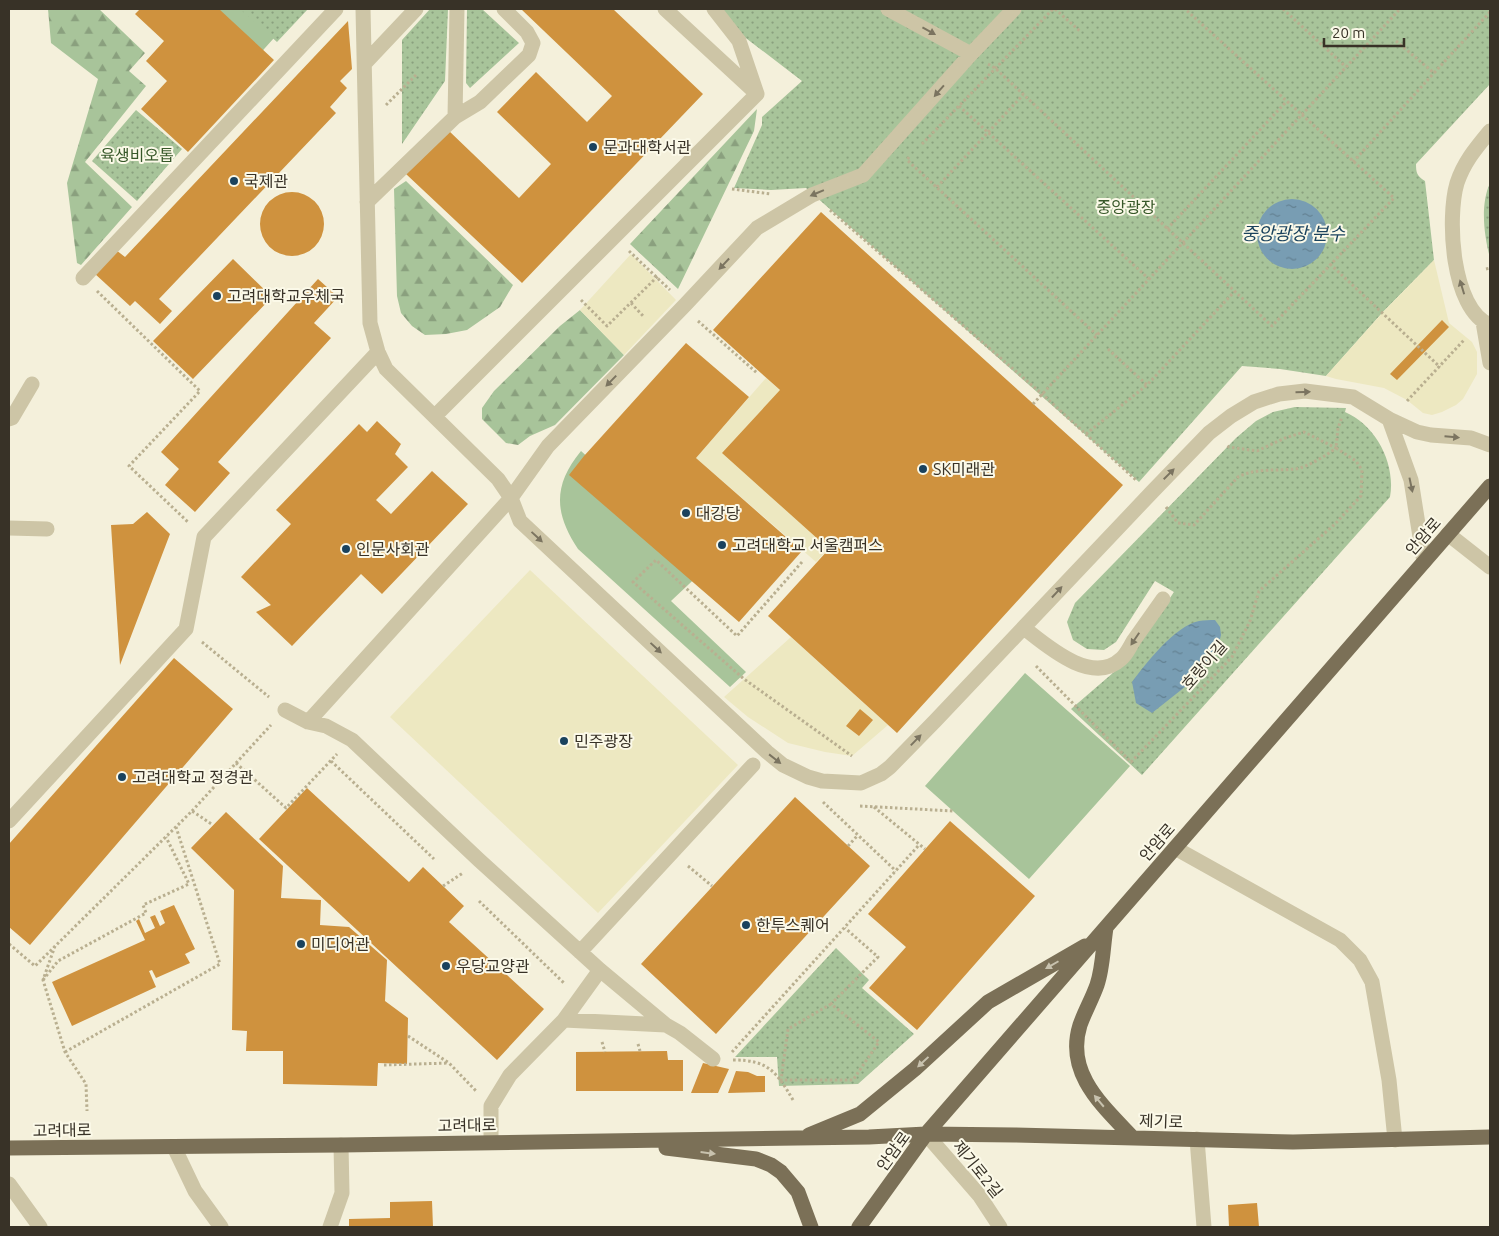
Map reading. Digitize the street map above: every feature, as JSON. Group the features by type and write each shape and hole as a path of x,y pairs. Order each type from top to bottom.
{"main road":[{"name":"안암로","path":"859,1227 926,1134 1490,486"},
{"path":"1106,928 1097,984 1080,1025 1076,1052 1081,1072 1089,1090 1132,1137"},
{"path":"800,1138 860,1114 916,1069 988,1002 1094,940"},
{"name":"제기로","path":"926,1134 1293,1142 1490,1137"},
{"name":"고려대로","path":"9,1148 341,1146 926,1134"},
{"path":"608,1141 756,1159 771,1165 781,1172 798,1192 811,1227"}],"street":[{"path":"83,278 336,9"},
{"path":"363,9 370,323 378,352 386,369 498,479 511,498 520,521 767,752 783,765 808,777 822,781 861,782 881,774 896,761 1209,434 1231,416 1254,402 1279,394 1304,391 1353,397 1389,419 1417,432 1431,436 1472,438 1490,445"},
{"path":"364,63 416,9"},
{"path":"455,117 457,9"},
{"path":"367,202 455,117 480,102 529,55 533,43 527,32 504,9"},
{"path":"665,9 757,94"},
{"path":"714,9 739,41 757,94"},
{"path":"888,9 971,54"},
{"path":"308,722 511,498 548,446 757,228 812,194 863,175 971,54 1014,9"},
{"path":"435,416 757,94"},
{"path":"1490,131 1470,154 1464,166 1454,196 1453,235 1461,288 1465,299 1487,323 1490,363"},
{"path":"9,821 186,629 204,537 378,352"},
{"path":"9,419 12,418 32,384"},
{"path":"1389,419 1411,480 1424,562"},
{"path":"9,528 47,529"},
{"path":"1448,534 1490,568"},
{"path":"1024,628 1043,643 1076,663 1103,669 1121,659 1162,599"},
{"path":"285,710 308,722 326,726 352,740 479,860 600,970 666,1025 719,1059"},
{"path":"580,952 753,766"},
{"path":"1175,848 1340,940 1360,960 1372,982 1389,1080 1396,1140"},
{"path":"491,1142 491,1106 510,1075 564,1020 600,970"},
{"path":"564,1020 666,1025"},
{"name":"제기로2길","path":"926,1134 979,1195 1000,1227"},
{"path":"1197,1140 1204,1227"},
{"path":"330,1227 342,1193 341,1146"},
{"path":"174,1147 195,1191 221,1227"},
{"path":"9,1184 40,1227"}],"path":[{"path":"920,146 1054,9 1081,32"},
{"path":"995,68 1272,326 1394,198 1185,9"},
{"path":"1283,9 1346,67"},
{"path":"1392,9 1396,13"},
{"path":"1033,404 1400,9"},
{"path":"1353,162 1490,12"},
{"path":"1396,41 1434,73"},
{"path":"367,123 416,75"},
{"path":"937,187 1023,95"},
{"path":"1167,230 1286,102"},
{"path":"959,106 1149,279"},
{"path":"913,153 907,160 1097,335"},
{"path":"732,190 767,194 776,193"},
{"path":"824,204 1042,394 1139,482"},
{"path":"625,247 658,276 674,294"},
{"path":"1330,264 1440,367"},
{"path":"1486,269 1490,268"},
{"path":"578,298 607,326 658,276"},
{"path":"83,278 200,391 129,466 204,537"},
{"path":"1086,434 1147,385 1234,292"},
{"path":"631,302 647,320"},
{"path":"696,318 757,373"},
{"path":"1407,400 1466,338"},
{"path":"1108,349 1147,385"},
{"path":"1165,505 1178,523 1194,525 1238,478 1246,473 1298,469 1326,456 1336,448 1338,428 1343,415"},
{"name":"호랑이길","path":"1035,665 1131,762 1232,657 1250,622 1260,591 1335,524 1361,496 1362,470 1356,461 1336,448 1304,432 1284,438 1257,451 1229,447 1209,434"},
{"path":"802,562 737,636 656,560 634,582 744,679 852,756"},
{"path":"9,944 35,966 192,812 285,710 186,629"},
{"path":"236,763 286,808 331,761 434,859"},
{"path":"820,800 896,871"},
{"path":"824,804 834,804"},
{"path":"854,806 953,811"},
{"path":"874,807 925,849"},
{"path":"192,812 213,825"},
{"path":"65,1052 220,964 176,827"},
{"path":"848,846 858,835"},
{"path":"43,980 58,961 146,913 143,906 189,884 166,837"},
{"path":"719,1059 845,928 919,845"},
{"path":"696,872 712,886"},
{"path":"479,901 570,988"},
{"path":"781,1080 788,1029 831,1004 878,957 845,928"},
{"path":"55,946 43,980 65,1052 86,1084 87,1111"},
{"path":"781,1080 853,1080 879,1042 831,1004"},
{"path":"408,1036 450,1063 480,1095"},
{"path":"719,1059 752,1060 768,1066 781,1080 793,1100"},
{"path":"384,1064 450,1063"}],"green space":[{"path":"48,9 99,9 145,53 129,71 146,86 85,162 132,207 81,265 77,263 67,183 98,79 51,43"},
{"path":"183,9 300,9 248,67"},
{"path":"240,9 308,9 277,42"},
{"path":"430,9 448,9 445,81 402,144 402,40"},
{"path":"467,9 482,9 519,43 470,88 466,83"},
{"name":"중앙광장","path":"708,9 1490,9 1490,84 1416,164 1416,170 1420,178 1425,181 1434,260 1383,312 1326,376 1280,369 1242,366 1139,482 806,188 771,190 734,188 762,125 762,117 802,81"},
{"path":"757,109 754,131 678,289 630,244"},
{"name":"육생비오톱","path":"136,110 182,149 137,201 92,161"},
{"path":"406,181 513,285 500,307 467,330 425,335 412,326 401,313 397,296 394,189"},
{"path":"1490,183 1490,258 1486,240 1484,210"},
{"path":"580,310 624,355 555,425 530,436 518,445 506,443 482,419 482,408 494,391 560,326"},
{"path":"1295,407 1346,408 1345,412 1366,426 1387,459 1391,484 1390,497 1142,775 1071,709 1128,660 1174,592 1155,581 1116,642 1104,650 1087,649 1073,640 1067,622 1075,603 1236,438 1256,421 1273,412"},
{"path":"581,451 691,550 705,569 671,601 746,672 730,687 578,549 564,523 560,499 561,487 565,476"},
{"path":"1025,673 1130,766 1029,879 925,786"},
{"path":"836,948 869,980 862,988 914,1034 858,1084 779,1086 777,1057 735,1057"}],"shaded area":[{"path":"631,254 676,300 624,355 580,310"},
{"path":"1434,260 1449,323 1472,342 1477,352 1477,374 1463,399 1456,405 1432,415 1423,413 1407,400 1384,388 1326,376 1383,312"},
{"path":"766,378 888,486 816,562 696,458"},
{"name":"민주광장","path":"530,570 738,765 598,913 390,717"},
{"path":"791,637 888,725 852,756 788,743 748,717 724,697"}],"water":[{"name":"중앙광장 분수","path":"1299,199 1312,205 1321,214 1325,220 1327,234 1325,248 1317,259 1306,267 1285,269 1278,267 1267,259 1259,248 1257,227 1259,220 1267,209 1278,201"},
{"path":"1215,620 1220,627 1219,643 1195,679 1152,713 1136,703 1132,682 1162,646 1171,637 1190,624"}],"building":[{"path":"140,9 219,9 274,60 188,152 141,109 167,81 146,61 164,41 135,14"},
{"name":"문과대학서관","path":"521,9 613,9 703,94 522,283 406,174 448,130 519,198 551,164 497,112 536,72 587,122 612,96"},
{"name":"국제관","path":"348,21 352,69 340,81 347,88 330,107 336,113 159,299 172,311 160,324 135,301 130,306 94,273 116,250 125,257"},
{"name":"국제관","path":"292,192 310,198 318,206 324,224 318,242 310,250 292,256 274,250 266,242 260,224 266,206 274,198"},
{"name":"SK미래관","path":"821,212 1123,485 897,733 768,616 829,549 722,453 780,390 713,330"},
{"path":"233,259 272,297 193,379 153,341"},
{"path":"318,279 338,297 314,323 331,338 218,462 230,473 195,512 165,485 179,469 161,452"},
{"path":"1442,320 1449,327 1397,380 1390,374"},
{"name":"대강당","path":"686,343 749,397 696,458 802,551 739,622 569,475"},
{"name":"인문사회관","path":"377,421 401,444 395,454 408,467 376,500 391,514 432,471 468,504 382,594 361,574 292,646 256,612 271,605 241,577 291,524 276,510 359,424 367,432"},
{"path":"147,512 170,534 120,665 111,525 133,524"},
{"name":"고려대학교 정경관","path":"174,658 233,709 30,945 9,927 9,844"},
{"path":"860,709 873,720 859,736 846,726"},
{"name":"우당교양관","path":"307,788 409,882 423,867 464,906 449,922 544,1009 497,1060 259,839"},
{"name":"한투스퀘어","path":"795,797 870,866 716,1034 641,964"},
{"name":"미디어관","path":"226,812 283,866 281,898 321,900 320,925 349,927 387,960 385,1001 408,1018 407,1064 378,1063 377,1086 283,1084 283,1051 246,1051 247,1031 232,1030 234,890 191,848"},
{"path":"950,821 1035,896 917,1030 869,988 906,947 868,914"},
{"path":"174,905 195,949 185,954 190,963 156,978 152,970 149,971 156,987 72,1026 52,982 145,940 136,921 139,919 145,933 155,928 150,917 155,915 160,926 165,923 160,911"},
{"path":"667,1051 668,1060 683,1060 683,1091 576,1091 576,1052"},
{"path":"703,1063 729,1069 718,1093 691,1093"},
{"path":"736,1071 765,1076 765,1092 728,1093"},
{"path":"432,1201 433,1227 349,1227 349,1219 390,1218 390,1202"},
{"path":"1257,1203 1259,1227 1229,1227 1228,1205"}],"place":[{"name":"문과대학서관","path":"593,147"},
{"name":"국제관","path":"234,181"},
{"name":"고려대학교우체국","path":"217,296"},
{"name":"SK미래관","path":"923,469"},
{"name":"대강당","path":"686,513"},
{"name":"고려대학교 서울캠퍼스","path":"722,545"},
{"name":"인문사회관","path":"346,549"},
{"name":"민주광장","path":"564,741"},
{"name":"고려대학교 정경관","path":"122,777"},
{"name":"한투스퀘어","path":"746,925"},
{"name":"미디어관","path":"301,944"},
{"name":"우당교양관","path":"446,966"}]}
